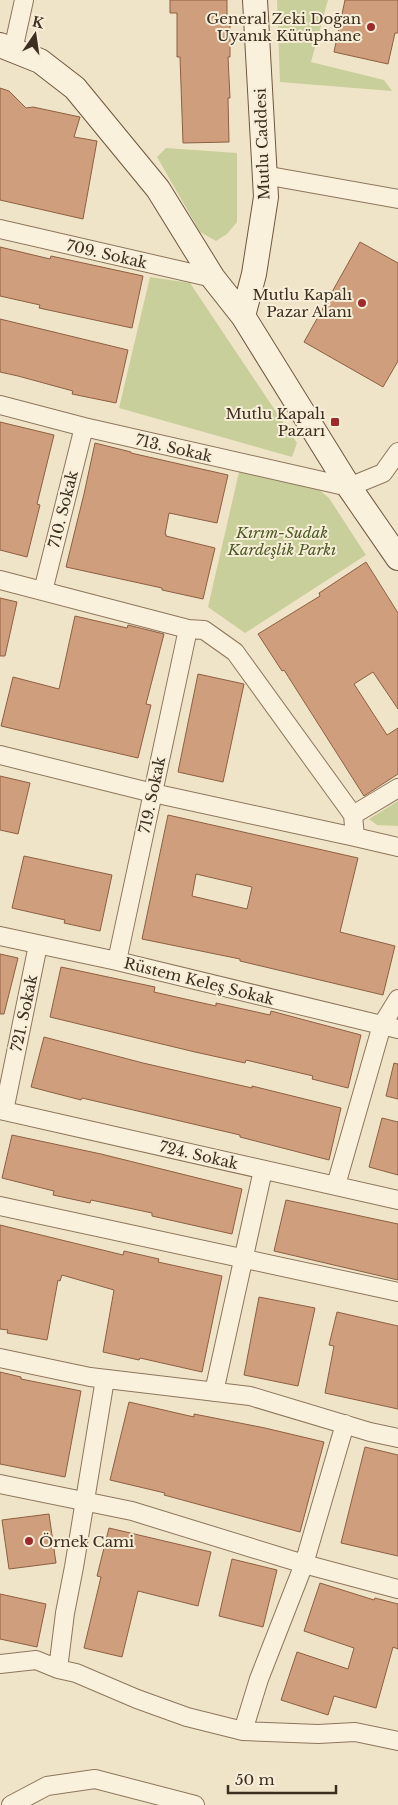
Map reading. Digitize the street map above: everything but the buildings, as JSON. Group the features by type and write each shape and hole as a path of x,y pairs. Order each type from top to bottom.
{"street":[{"path":"24,0 7,48 40,61 76,88 158,189 213,278 243,316 349,488 398,558"},
{"name":"Mutlu Caddesi","path":"243,316 254,274 266,197 255,0"},
{"path":"264,175 398,199"},
{"name":"709. Sokak","path":"0,229 213,278"},
{"name":"713. Sokak","path":"0,405 84,427 349,488"},
{"name":"710. Sokak","path":"42,591 84,427"},
{"path":"349,488 384,473 398,452"},
{"path":"0,580 188,629 204,630 235,652 353,815 355,837"},
{"name":"719. Sokak","path":"117,961 188,629"},
{"path":"0,756 153,793 398,847"},
{"path":"353,815 398,788"},
{"name":"Rüstem Keleş Sokak","path":"0,936 117,961 390,1027"},
{"name":"721. Sokak","path":"2,1111 38,945"},
{"path":"336,1185 398,999"},
{"name":"724. Sokak","path":"2,1111 398,1200"},
{"path":"214,1392 242,1258 263,1170"},
{"path":"0,1206 398,1292"},
{"path":"0,1358 105,1378 250,1396 370,1432 398,1438"},
{"path":"58,1669 65,1613 105,1378"},
{"path":"243,1731 259,1679 304,1564 345,1424"},
{"path":"0,1484 132,1511 304,1564 398,1589"},
{"path":"0,1664 36,1660 58,1669 76,1673 137,1699 187,1717 243,1731 318,1734 355,1732 398,1741"},
{"path":"11,1805 47,1786 95,1779 195,1805"}],"green space":[{"path":"277,0 328,0 311,62 384,80 392,91 280,82"},
{"path":"166,148 237,153 237,222 227,234 216,241 200,232 157,157"},
{"path":"150,277 190,283 297,443 292,457 119,408"},
{"name":"Kırım-Sudak Kardeşlik Parkı","path":"239,472 317,488 329,498 366,555 245,633 208,607"},
{"path":"398,801 398,826 377,825 369,819"}],"place":[{"name":"General Zeki Doğan Uyanık Kütüphane","path":"371,27"},
{"name":"Mutlu Kapalı Pazar Alanı","path":"362,303"},
{"name":"Mutlu Kapalı Pazarı","path":"335,422"},
{"name":"Örnek Cami","path":"29,1541"}]}
